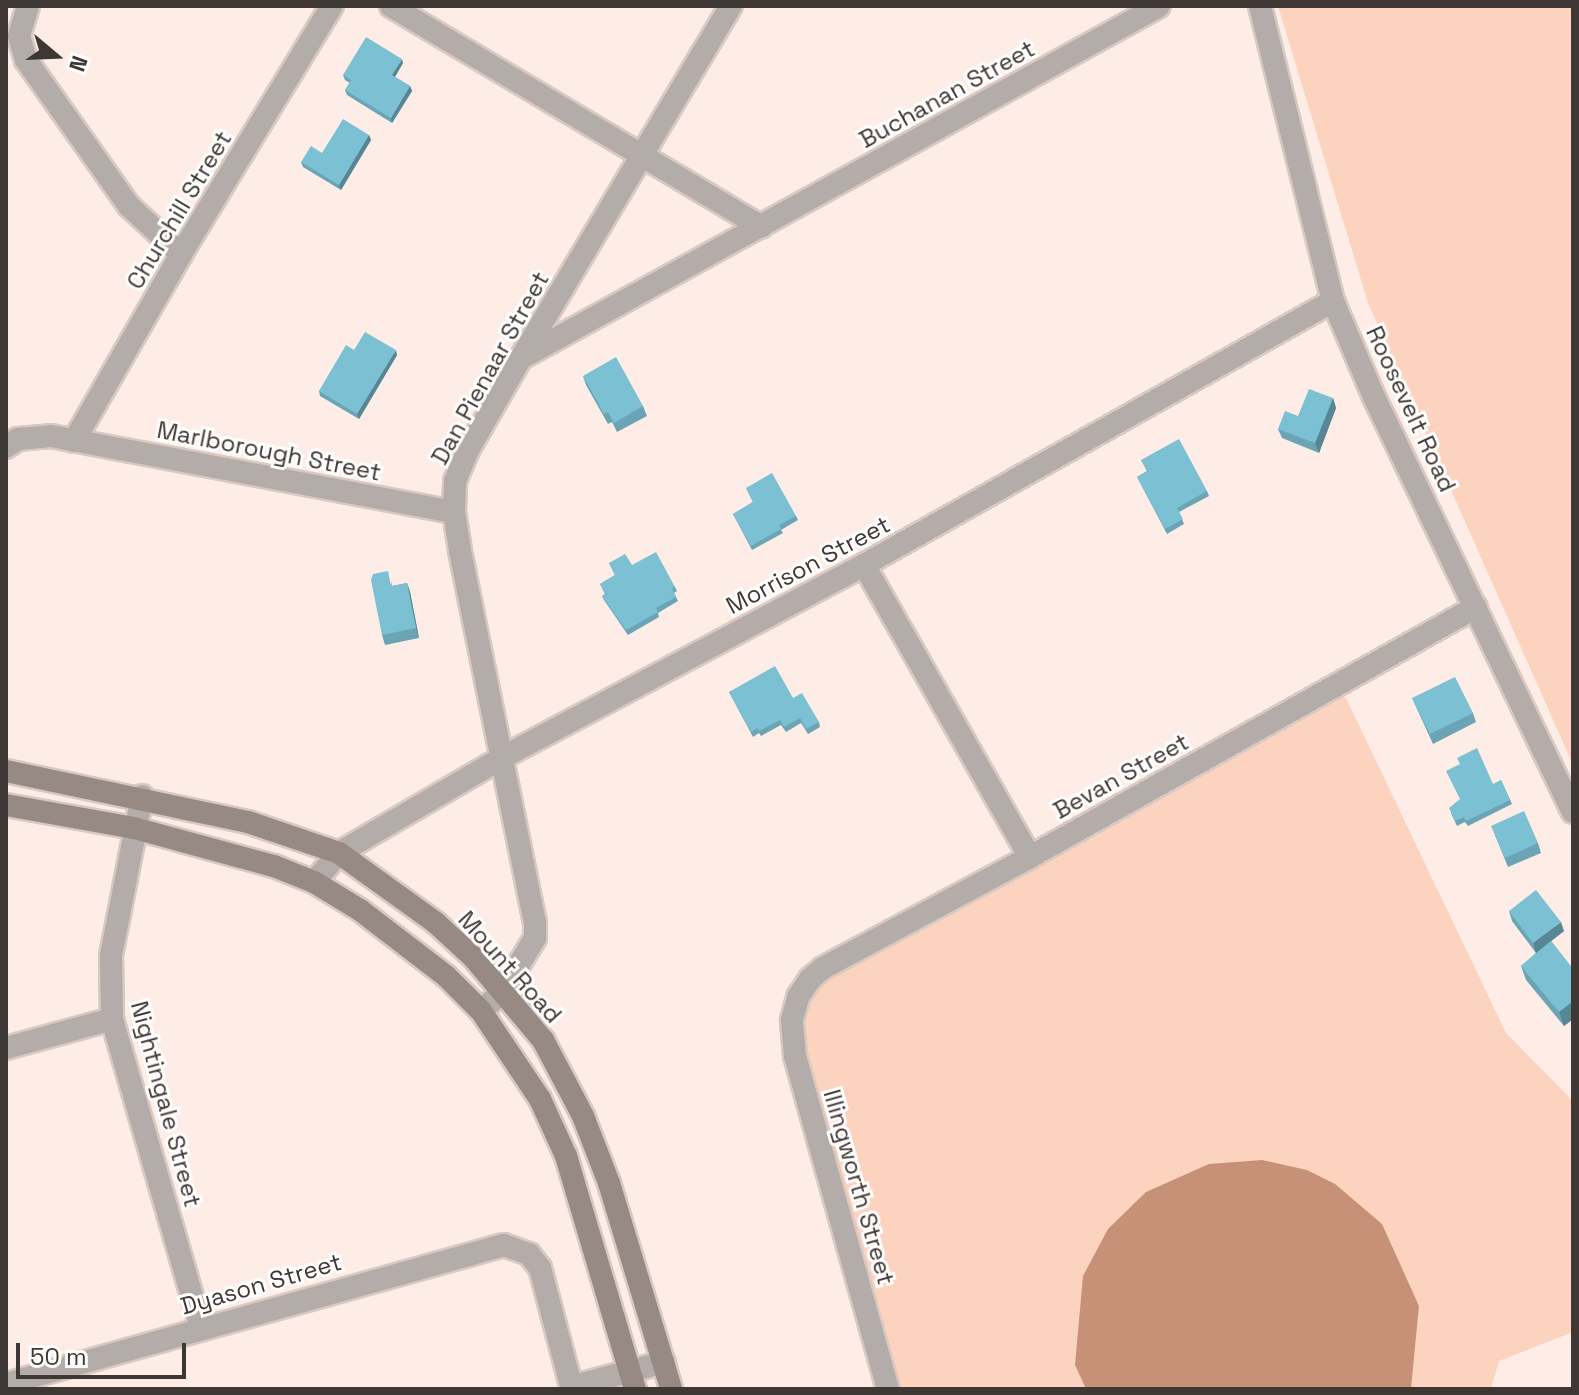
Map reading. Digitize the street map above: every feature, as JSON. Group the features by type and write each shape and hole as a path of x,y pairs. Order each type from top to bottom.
{"main road":[{"name":"Mount Road","path":"6,771 142,796 248,822 339,853 436,923 503,991 543,1040 583,1116 609,1183 671,1389"},
{"path":"6,805 134,828 237,853 314,882 404,942 446,976 481,1011 540,1099 566,1156 633,1381"}],"street":[{"path":"28,6 19,36 26,60 129,206 181,254"},
{"name":"Churchill Street","path":"74,441 181,254 332,6"},
{"path":"391,6 761,227"},
{"name":"Dan Pienaar Street","path":"481,1011 503,991 535,938 535,923 454,512 455,481 460,465 521,358 731,6"},
{"name":"Buchanan Street","path":"521,358 1159,6"},
{"name":"Roosevelt Road","path":"1260,6 1333,301 1374,397 1573,812"},
{"name":"Morrison Street","path":"314,882 339,853 503,757 864,565 1333,301"},
{"name":"Marlborough Street","path":"6,447 35,436 74,441 454,512"},
{"path":"864,565 1030,857"},
{"name":"Bevan Street","path":"798,997 823,968 1030,857 1476,607"},
{"name":"Nightingale Street","path":"142,796 111,956 112,1019 201,1328"},
{"name":"Illingworth Street","path":"798,997 792,1020 795,1056 888,1389"},
{"path":"6,1048 112,1019"},
{"name":"Dyason Street","path":"6,1384 45,1381 201,1328 504,1245 529,1254 540,1268 572,1388"},
{"path":"572,1388 633,1381 664,1362"}],"shaded area":[{"path":"1278,6 1573,6 1573,765 1368,303"},
{"path":"1345,696 1506,1033 1573,1101 1573,1332 1499,1361 1491,1389 1411,1389 1419,1306 1075,1365 1086,1389 900,1389 803,1042 803,1016 811,996 835,973"},
{"path":"1262,1160 1307,1170 1335,1184 1382,1224 1419,1306 1411,1389 1086,1389 1075,1365 1083,1276 1108,1229 1146,1192 1209,1164"}],"building":[{"path":"366,37 402,59 392,75 410,86 391,118 345,90 351,80 343,75"},
{"path":"343,119 369,135 339,185 301,162 311,146 322,153"},
{"path":"365,332 396,350 357,414 319,391 346,345 354,350"},
{"path":"616,357 643,406 614,423 608,412 604,414 583,376"},
{"path":"1309,389 1333,398 1315,443 1278,429 1285,411 1298,416"},
{"path":"1179,439 1207,491 1177,508 1183,519 1165,529 1137,477 1148,471 1141,460"},
{"path":"772,473 796,516 779,525 781,529 751,546 733,514 753,502 746,488"},
{"path":"656,552 675,587 672,588 676,597 656,608 658,612 626,630 602,596 606,594 600,584 615,575 609,563 625,554 632,565"},
{"path":"388,571 391,586 407,583 416,628 382,635 371,580 373,574"},
{"path":"775,666 793,698 802,693 819,722 806,729 800,718 784,727 780,720 751,732 729,692"},
{"path":"1455,677 1473,713 1430,734 1412,698"},
{"path":"1477,748 1493,784 1501,780 1510,800 1466,821 1464,817 1455,821 1449,808 1460,799 1446,771 1460,764 1457,758"},
{"path":"1524,811 1538,843 1505,858 1491,826"},
{"path":"1536,890 1561,922 1533,943 1509,911"},
{"path":"1551,941 1573,969 1573,1001 1559,1012 1521,966"}]}
